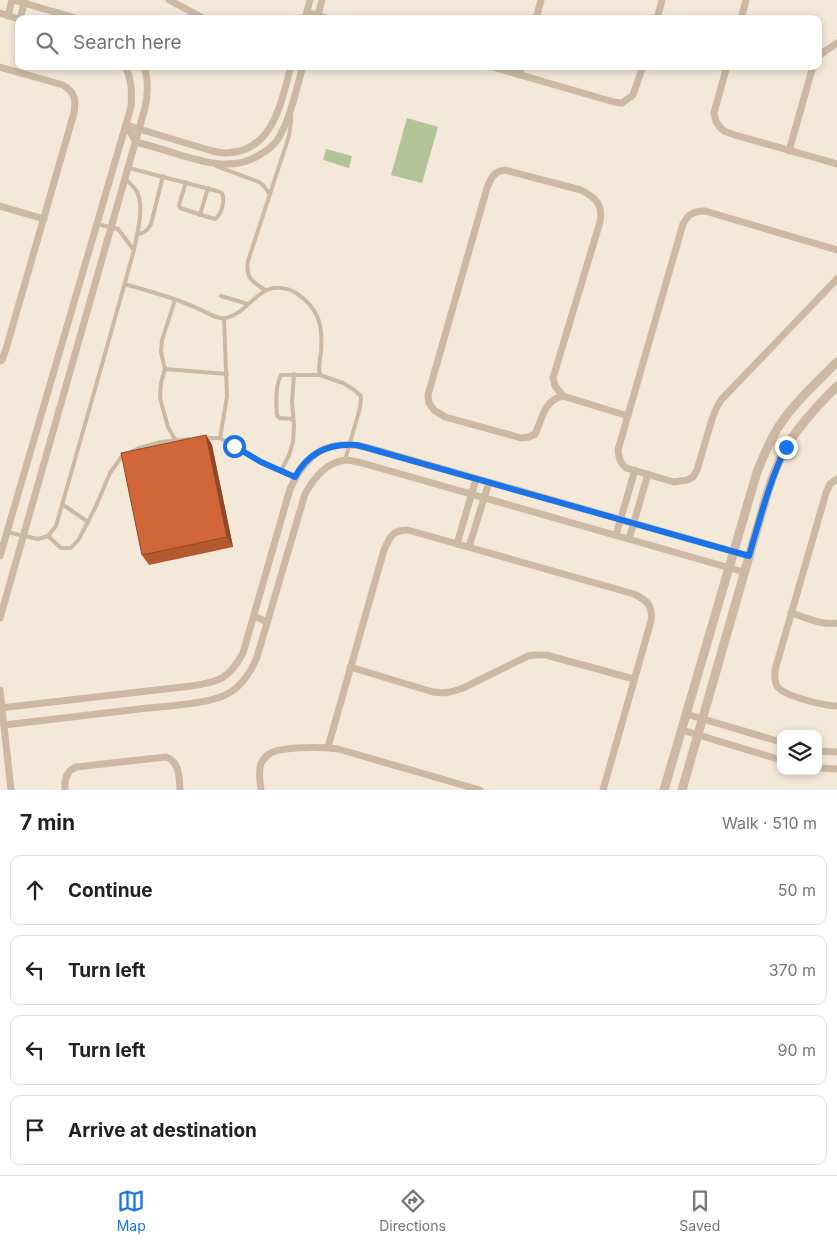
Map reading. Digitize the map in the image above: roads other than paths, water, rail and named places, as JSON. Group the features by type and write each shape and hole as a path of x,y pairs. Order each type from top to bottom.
{"street":[{"path":"8,16 13,0 66,15"},
{"path":"169,0 197,15"},
{"path":"306,15 310,0"},
{"path":"318,15 322,0"},
{"path":"537,15 541,0"},
{"path":"658,15 662,0"},
{"path":"742,15 746,0"},
{"path":"20,15 24,2"},
{"path":"0,13 15,18"},
{"path":"822,53 837,43"},
{"path":"0,68 63,86 70,90 76,103 6,349 0,361"},
{"path":"0,556 131,107 132,91 127,70"},
{"path":"0,618 136,142 148,92 145,70"},
{"path":"126,125 212,151 226,153 251,147 262,138 272,125 279,109 290,70"},
{"path":"126,125 136,142 209,163 224,165 240,163 255,158 268,150 277,140 291,107 302,70"},
{"path":"502,70 622,103 633,94 642,70"},
{"path":"519,75 521,70"},
{"path":"726,70 714,112 716,122 720,128 735,135 837,164"},
{"path":"789,150 812,70"},
{"path":"563,396 549,403 536,434 521,438 445,417 434,410 429,402 428,395 487,188 491,178 499,171 505,170 580,190 590,195 599,205 601,212 600,222 553,378 555,386 563,396 628,416"},
{"path":"0,206 44,219"},
{"path":"837,250 705,211 696,211 686,218 618,450 622,465 626,468 674,482 693,477 697,470 712,419 721,400 837,279"},
{"path":"664,790 757,472 778,428 792,409 837,362"},
{"path":"682,790 766,494 776,467 786,447 800,427 837,386"},
{"path":"1,708 191,686 218,681 228,674 236,666 243,653 295,477 307,461 318,452 332,446 350,444 363,446 749,556"},
{"path":"4,724 190,703 223,696 234,689 250,673 257,657 305,494 312,481 321,471 345,460 362,463 744,572"},
{"path":"616,535 635,470"},
{"path":"629,539 648,474"},
{"path":"457,544 476,479"},
{"path":"837,479 830,484 826,493 774,679 777,687 788,694 837,706"},
{"path":"469,547 489,482"},
{"path":"328,747 384,550 394,533 408,530 634,594 648,603 652,615 603,790"},
{"path":"791,613 824,623 831,624 837,622"},
{"path":"254,616 267,622"},
{"path":"350,667 442,693 463,688 528,656 534,655 546,655 634,679"},
{"path":"0,690 4,724 3,752 9,765 11,790"},
{"path":"686,714 777,741"},
{"path":"682,730 777,759"},
{"path":"261,790 260,769 262,762 269,754 278,751 312,747 338,749 480,790"},
{"path":"822,751 837,752"},
{"path":"64,790 67,774 76,767 166,757 176,763 180,790"},
{"path":"0,766 9,765"},
{"path":"822,768 837,769"}],"lane":[{"path":"266,290 255,284 246,269 289,136 292,122 291,107"},
{"path":"209,163 259,182 270,194"},
{"path":"129,168 186,182 222,193 224,196 218,216 215,218 200,215 179,207 186,182"},
{"path":"137,234 144,233 151,224 163,176"},
{"path":"7,532 38,539 48,536 56,526 134,250 140,212 138,194 126,179"},
{"path":"200,215 208,188"},
{"path":"97,224 118,230 134,250"},
{"path":"125,284 198,308 224,319 234,316 266,290 274,288 292,290 306,299 314,309 320,324 322,343 320,375"},
{"path":"221,296 248,304"},
{"path":"175,300 162,340 161,352 165,369 161,383 160,398 168,427 176,440"},
{"path":"220,438 227,397 224,319"},
{"path":"165,369 227,374"},
{"path":"281,471 289,455 292,442 294,426 292,402 294,374"},
{"path":"293,419 277,416 278,380 281,376 294,374 320,375 343,383 353,389 361,396 360,408 345,460"},
{"path":"48,536 61,548 70,548 79,539 110,473 122,456 139,448 161,442 220,438 261,462 295,477"},
{"path":"62,504 88,522"}]}
